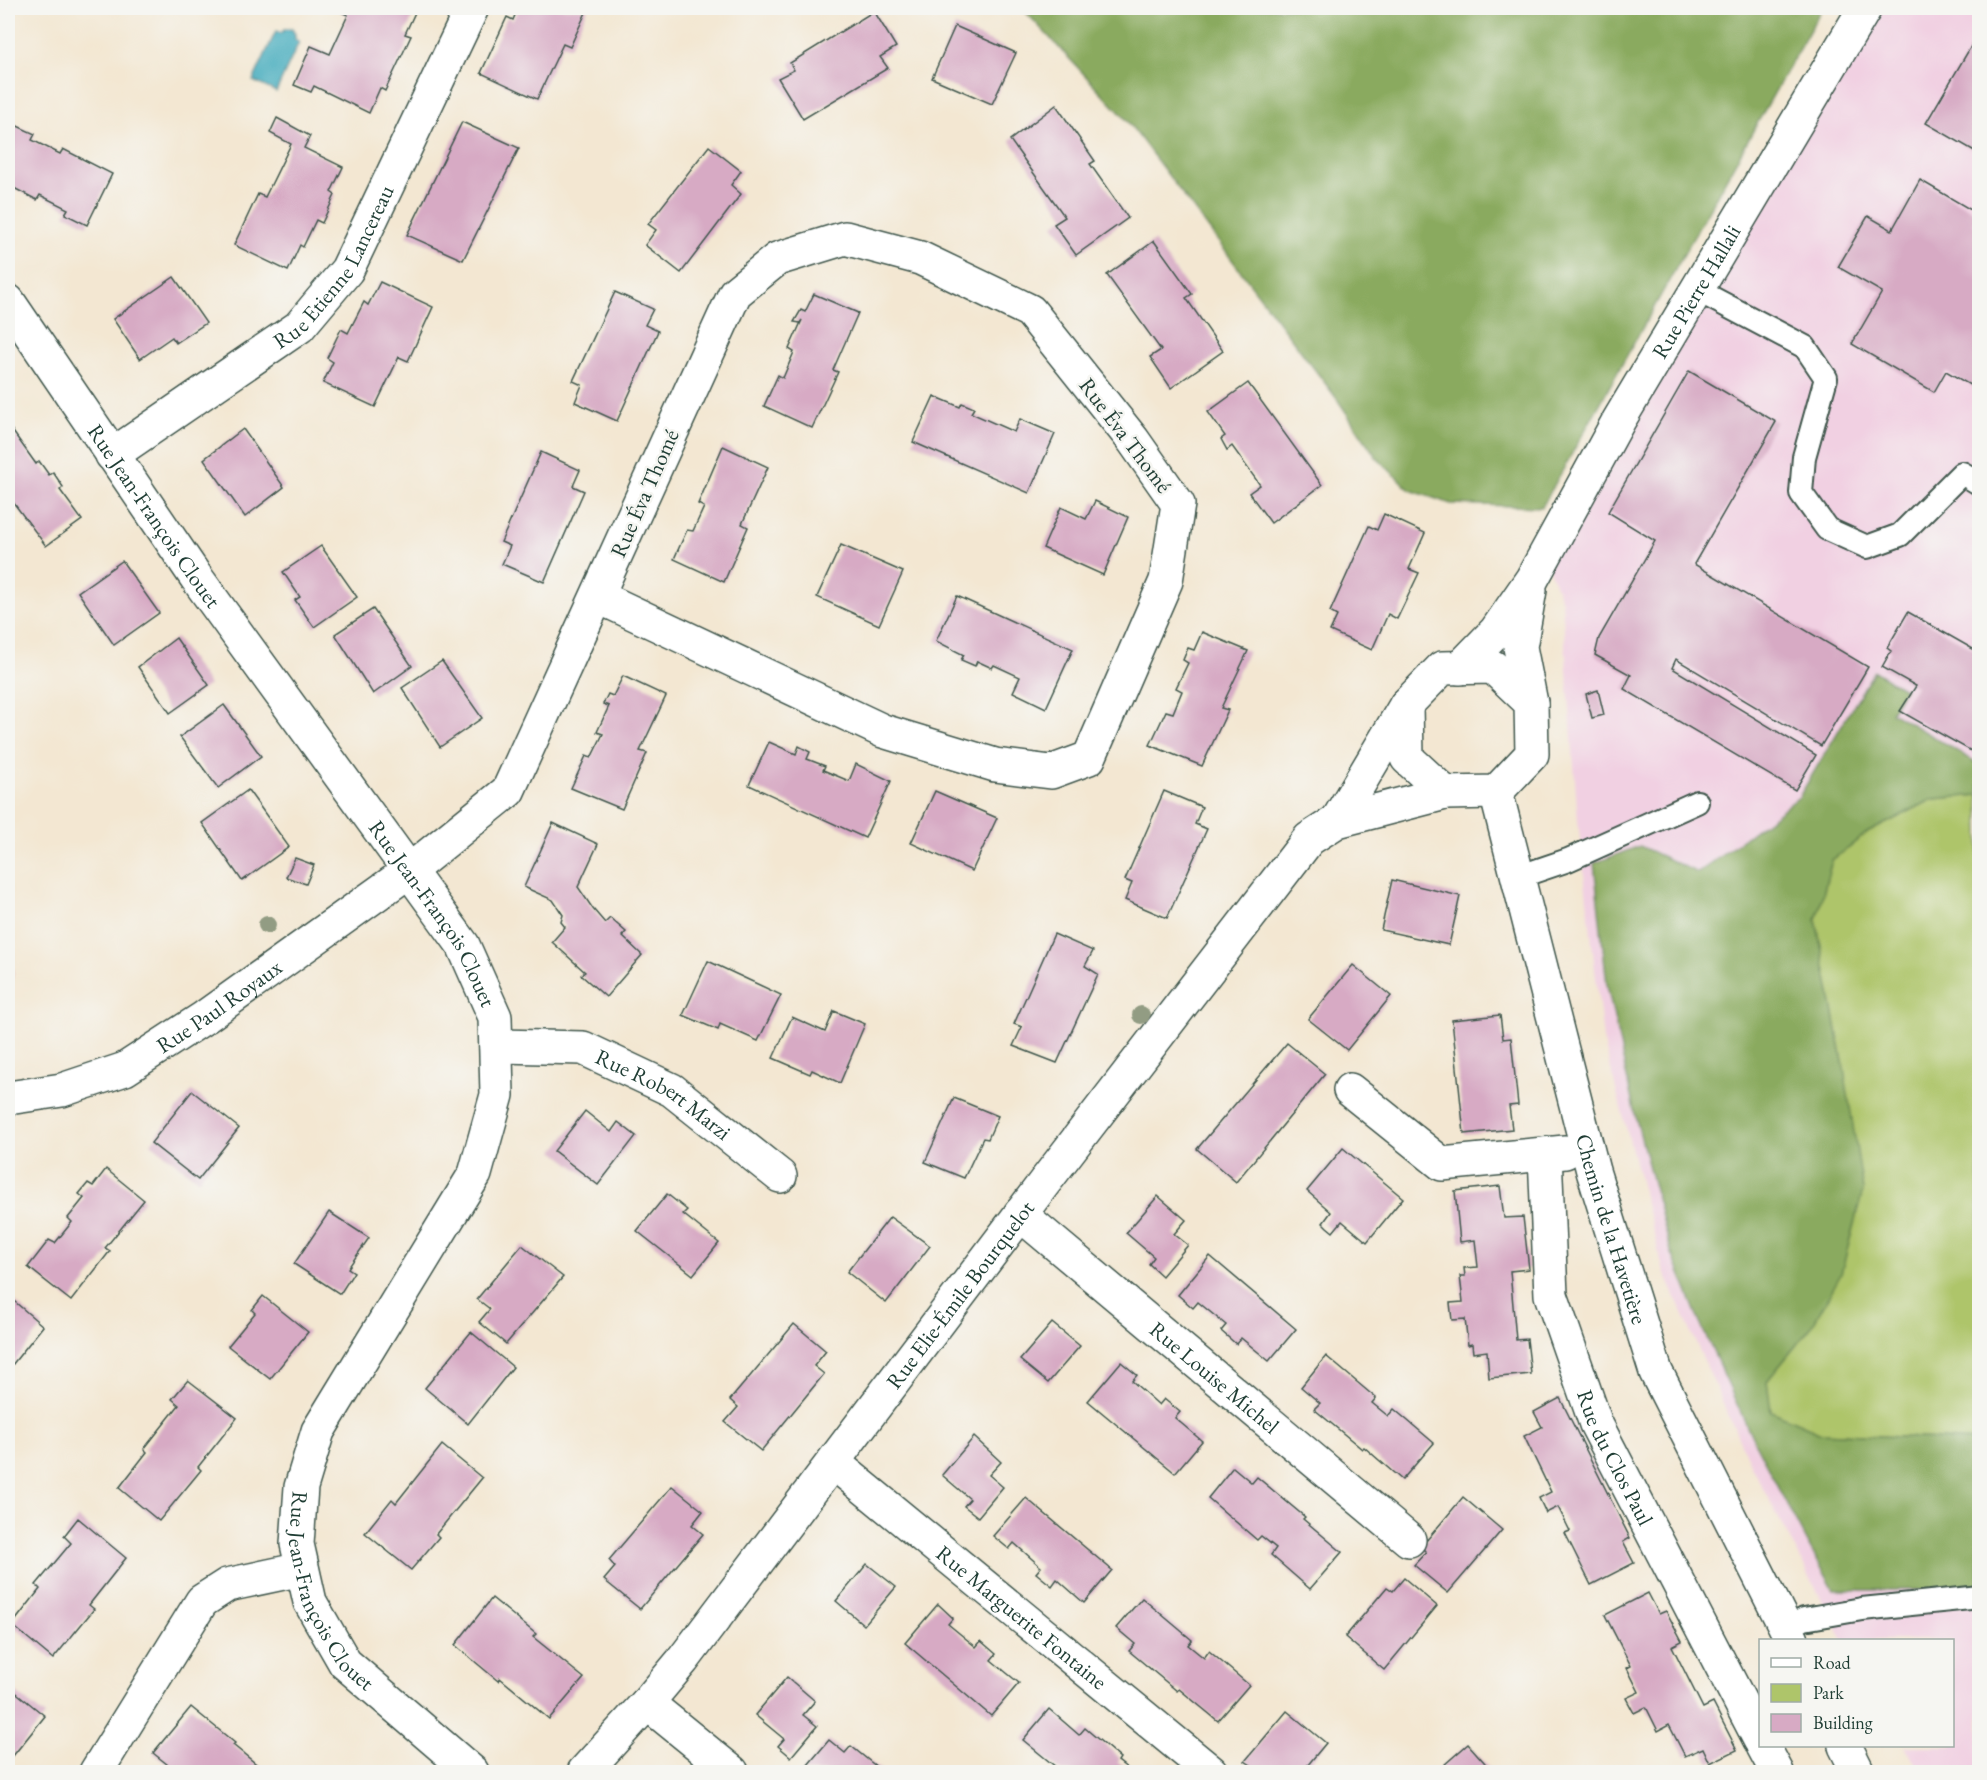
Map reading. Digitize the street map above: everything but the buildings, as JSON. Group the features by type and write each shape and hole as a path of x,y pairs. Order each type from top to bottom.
{"street":[{"name":"Rue Etienne Lancereau","path":"112,455 299,327 347,270 472,8"},
{"name":"Rue Pierre Hallali","path":"1460,668 1496,630 1532,579 1619,420 1865,8"},
{"name":"Rue Éva Thomé","path":"409,871 508,791 735,292 777,259 845,238 920,258 1030,310 1133,440 1179,504 1166,581 1089,758 1051,772 995,765 883,731 597,596"},
{"name":"Rue Jean-François Clouet","path":"8,301 196,577 463,945 495,1017 498,1095 475,1173 318,1431 301,1487 297,1544 310,1602 345,1663 472,1773"},
{"name":"Rue Pierre Hallali","path":"1531,703 1520,647 1532,579"},
{"path":"1493,667 1531,703 1532,754 1496,792 1444,793 1407,758 1406,705 1442,668 1493,667"},
{"name":"Rue Elie-Émile Bourquelot","path":"1337,821 1406,705"},
{"name":"Chemin de la Havetière","path":"1496,792 1596,1182 1656,1372 1789,1635"},
{"name":"Rue Elie-Émile Bourquelot","path":"584,1773 683,1660 1020,1215 1309,839 1337,821 1444,793"},
{"name":"Rue Paul Royaux","path":"8,1098 62,1090 125,1069 205,1017 409,871"},
{"name":"Rue Robert Marzi","path":"496,1046 583,1048 672,1090 780,1176"},
{"path":"1350,1090 1442,1164 1588,1150"},
{"name":"Rue du Clos Paul","path":"1545,1154 1551,1295 1596,1424 1759,1736"},
{"name":"Rue Louise Michel","path":"1020,1215 1409,1540"},
{"name":"Rue Marguerite Fontaine","path":"834,1463 1211,1773"},
{"path":"96,1773 202,1600 227,1586 302,1569"},
{"path":"647,1703 732,1773"},
{"name":"Rue du Clos Paul","path":"1764,1747 1777,1773"},
{"path":"1845,1747 1858,1773"}],"lane":[{"path":"1696,290 1805,347 1826,378 1804,456 1801,494 1827,529 1867,547 1900,535 1962,473 1980,484"},
{"path":"1518,877 1568,860 1697,802"},
{"path":"1789,1635 1804,1619 1862,1609 1980,1597"}],"shaded area":[{"path":"1856,8 1979,8 1979,1772 1921,1772 1905,1747 1954,1747 1954,1639 1842,1639 1751,1466 1663,1269 1603,1039 1578,821 1562,601 1544,557"}],"green space":[{"path":"1022,8 1822,8 1542,507 1451,504 1410,490 1377,458 1337,399 1125,118"},
{"path":"1874,671 1904,689 1891,712 1979,764 1979,795 1933,799 1867,833 1832,860 1816,920 1843,1062 1863,1190 1841,1274 1812,1326 1767,1381 1771,1411 1821,1433 1979,1441 1979,1590 1834,1590 1752,1437 1699,1321 1671,1251 1635,1115 1607,985 1594,863 1640,846 1698,873 1799,797"},
{"path":"1979,795 1979,1441 1821,1433 1770,1411 1767,1381 1812,1326 1843,1062 1816,920 1832,860 1867,833 1933,799"}],"water":[{"path":"285,29 292,29 295,39 299,42 276,92 253,81 276,31 281,33"}]}
